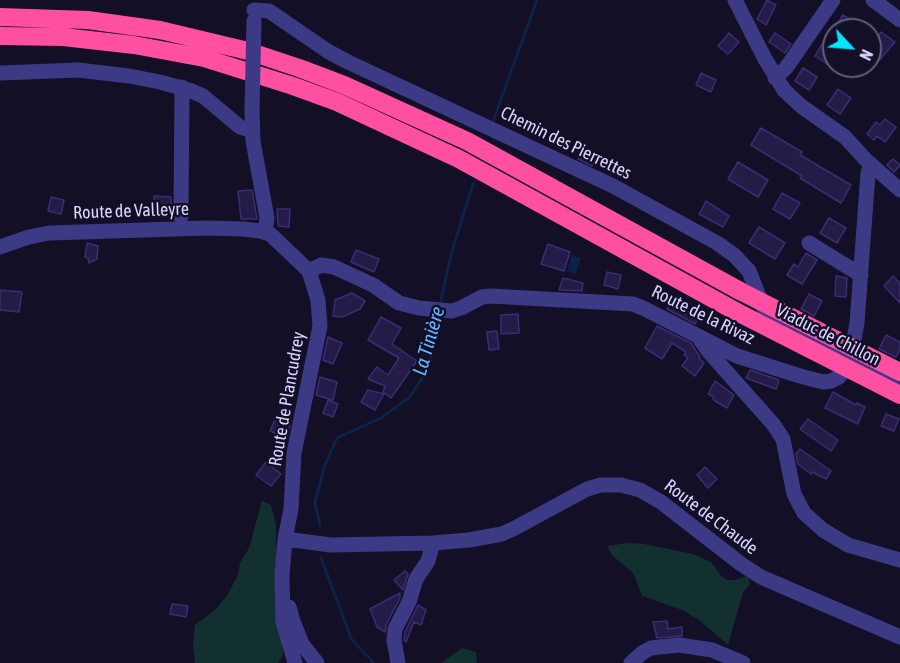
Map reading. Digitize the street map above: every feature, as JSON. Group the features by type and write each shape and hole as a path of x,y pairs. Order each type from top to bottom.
{"highway":[{"name":"Viaduc de Chillon","path":"0,17 88,20 151,28 217,43 299,68 344,85 467,141 740,291 900,372"},
{"name":"Viaduc de Chillon","path":"0,36 63,37 134,45 204,58 337,102 459,159 737,312 900,395"}],"street":[{"path":"735,0 775,78 791,99 845,137 871,165 900,190"},
{"path":"775,78 786,68 833,0"},
{"path":"873,0 900,20"},
{"name":"Chemin des Pierrettes","path":"254,10 261,9 272,13 329,52 348,62 602,181 717,243 734,255 749,271 768,319 900,382"},
{"path":"254,10 252,131 267,218 265,232"},
{"path":"0,73 78,70 129,76 182,87 202,96 244,130 252,131"},
{"path":"181,217 182,87"},
{"name":"Route de la Rivaz","path":"309,271 321,265 331,266 369,282 403,305 439,310 461,308 489,296 615,302 641,307 737,356 824,382 831,381 839,376 850,358 857,323 868,173 871,165"},
{"name":"Route de Valleyre","path":"0,247 29,237 71,232 217,228 265,232"},
{"name":"Route de Plancudrey","path":"265,232 279,241 309,271 318,300 320,326 294,453 291,509 285,539 282,593 284,628 295,663"},
{"path":"808,243 861,275"},
{"path":"698,335 709,352 773,424 783,439 794,494 804,513 823,530 848,545 900,560"},
{"name":"Route de Chaude","path":"285,539 318,544 433,543 469,540 501,534 526,523 587,489 601,485 630,486 661,502 761,577 900,637"},
{"path":"398,663 394,640 395,629 409,602 416,579 428,561 433,543"},
{"path":"282,593 286,596 292,621 302,644 317,663"},
{"path":"631,663 646,650 679,645 712,650 743,663"}],"green space":[{"path":"262,501 271,505 276,525 283,655 278,663 195,663 193,646 195,625 216,609 228,594 238,575 240,563 249,548"},
{"path":"628,543 693,554 711,562 721,576 727,580 748,576 750,584 743,592 728,645 699,620 682,610 642,596 633,573 613,556 607,546"},
{"path":"462,648 476,652 477,663 441,663"}],"water":[{"path":"572,255 581,258 576,274 567,271"}],"building":[{"path":"767,0 776,5 766,25 757,19"},
{"path":"729,33 739,42 728,54 718,46"},
{"path":"775,33 791,44 785,53 769,42"},
{"path":"882,33 895,42 882,57"},
{"path":"822,44 822,61 815,56"},
{"path":"803,68 817,77 809,90 795,81"},
{"path":"701,73 716,80 711,92 696,85"},
{"path":"838,89 851,98 840,114 827,105"},
{"path":"885,119 896,127 885,142 877,136 874,140 867,134 876,122 880,125"},
{"path":"761,128 802,152 800,155 851,185 841,203 751,145"},
{"path":"583,148 596,154 592,166 578,159"},
{"path":"893,159 900,165 894,172 887,165"},
{"path":"738,162 768,180 758,197 728,179"},
{"path":"252,190 257,219 241,219 238,191"},
{"path":"782,193 800,203 790,219 773,209"},
{"path":"154,196 171,197 171,216 154,215"},
{"path":"51,197 64,200 61,214 48,211"},
{"path":"706,201 729,216 723,227 699,214"},
{"path":"277,209 290,209 289,227 278,226"},
{"path":"829,218 846,228 837,243 820,233"},
{"path":"759,227 785,243 775,259 749,243"},
{"path":"87,243 98,246 97,259 89,263 88,258 85,257"},
{"path":"548,244 570,252 564,271 541,264"},
{"path":"356,250 379,259 374,272 351,262"},
{"path":"806,253 817,260 802,284 787,275 794,264 798,267"},
{"path":"607,272 621,275 618,289 604,285"},
{"path":"836,276 847,278 846,297 835,296"},
{"path":"893,276 900,283 900,303 884,286"},
{"path":"563,278 583,283 582,291 559,290"},
{"path":"0,290 22,292 19,312 0,310"},
{"path":"352,293 365,301 360,309 342,317 333,316 335,300"},
{"path":"809,294 822,301 814,316 801,309"},
{"path":"671,301 700,314 695,324 667,309"},
{"path":"518,314 519,333 501,334 501,315"},
{"path":"381,317 401,328 392,344 417,361 391,398 383,392 385,386 368,379 377,367 388,375 399,358 368,340"},
{"path":"657,326 691,343 704,363 695,376 682,366 688,358 684,355 686,352 672,343 662,359 645,348"},
{"path":"497,331 499,349 489,350 487,332"},
{"path":"886,335 900,342 900,349 896,357 879,349"},
{"path":"328,337 342,343 333,364 323,360"},
{"path":"750,370 779,380 776,389 746,378"},
{"path":"320,377 337,382 333,400 316,395"},
{"path":"715,381 734,395 727,408 708,394"},
{"path":"368,390 384,394 375,410 361,402"},
{"path":"833,392 856,405 857,403 865,407 858,424 825,408"},
{"path":"328,400 338,404 333,417 323,413"},
{"path":"886,414 899,419 894,431 881,426"},
{"path":"277,415 291,420 287,438 270,431"},
{"path":"808,419 838,440 831,451 800,429"},
{"path":"800,449 831,471 826,479 812,472 811,474 798,464 796,454"},
{"path":"266,462 281,474 271,486 256,475"},
{"path":"705,467 717,479 708,488 697,475"},
{"path":"405,571 408,574 403,590 394,580"},
{"path":"400,593 385,632 377,627 370,609"},
{"path":"172,604 188,606 186,617 170,614"},
{"path":"418,605 426,610 421,625 414,622 406,642 405,632"},
{"path":"667,621 668,629 682,627 682,636 657,638 653,622"}],"waterway":[{"name":"La Tinière","path":"492,124 537,0"},
{"name":"La Tinière","path":"440,305 452,251 473,184"},
{"name":"La Tinière","path":"320,526 315,502 325,465 337,438 381,418 410,397 424,375 430,358 438,314"},
{"name":"La Tinière","path":"321,558 352,640 374,663"}]}
